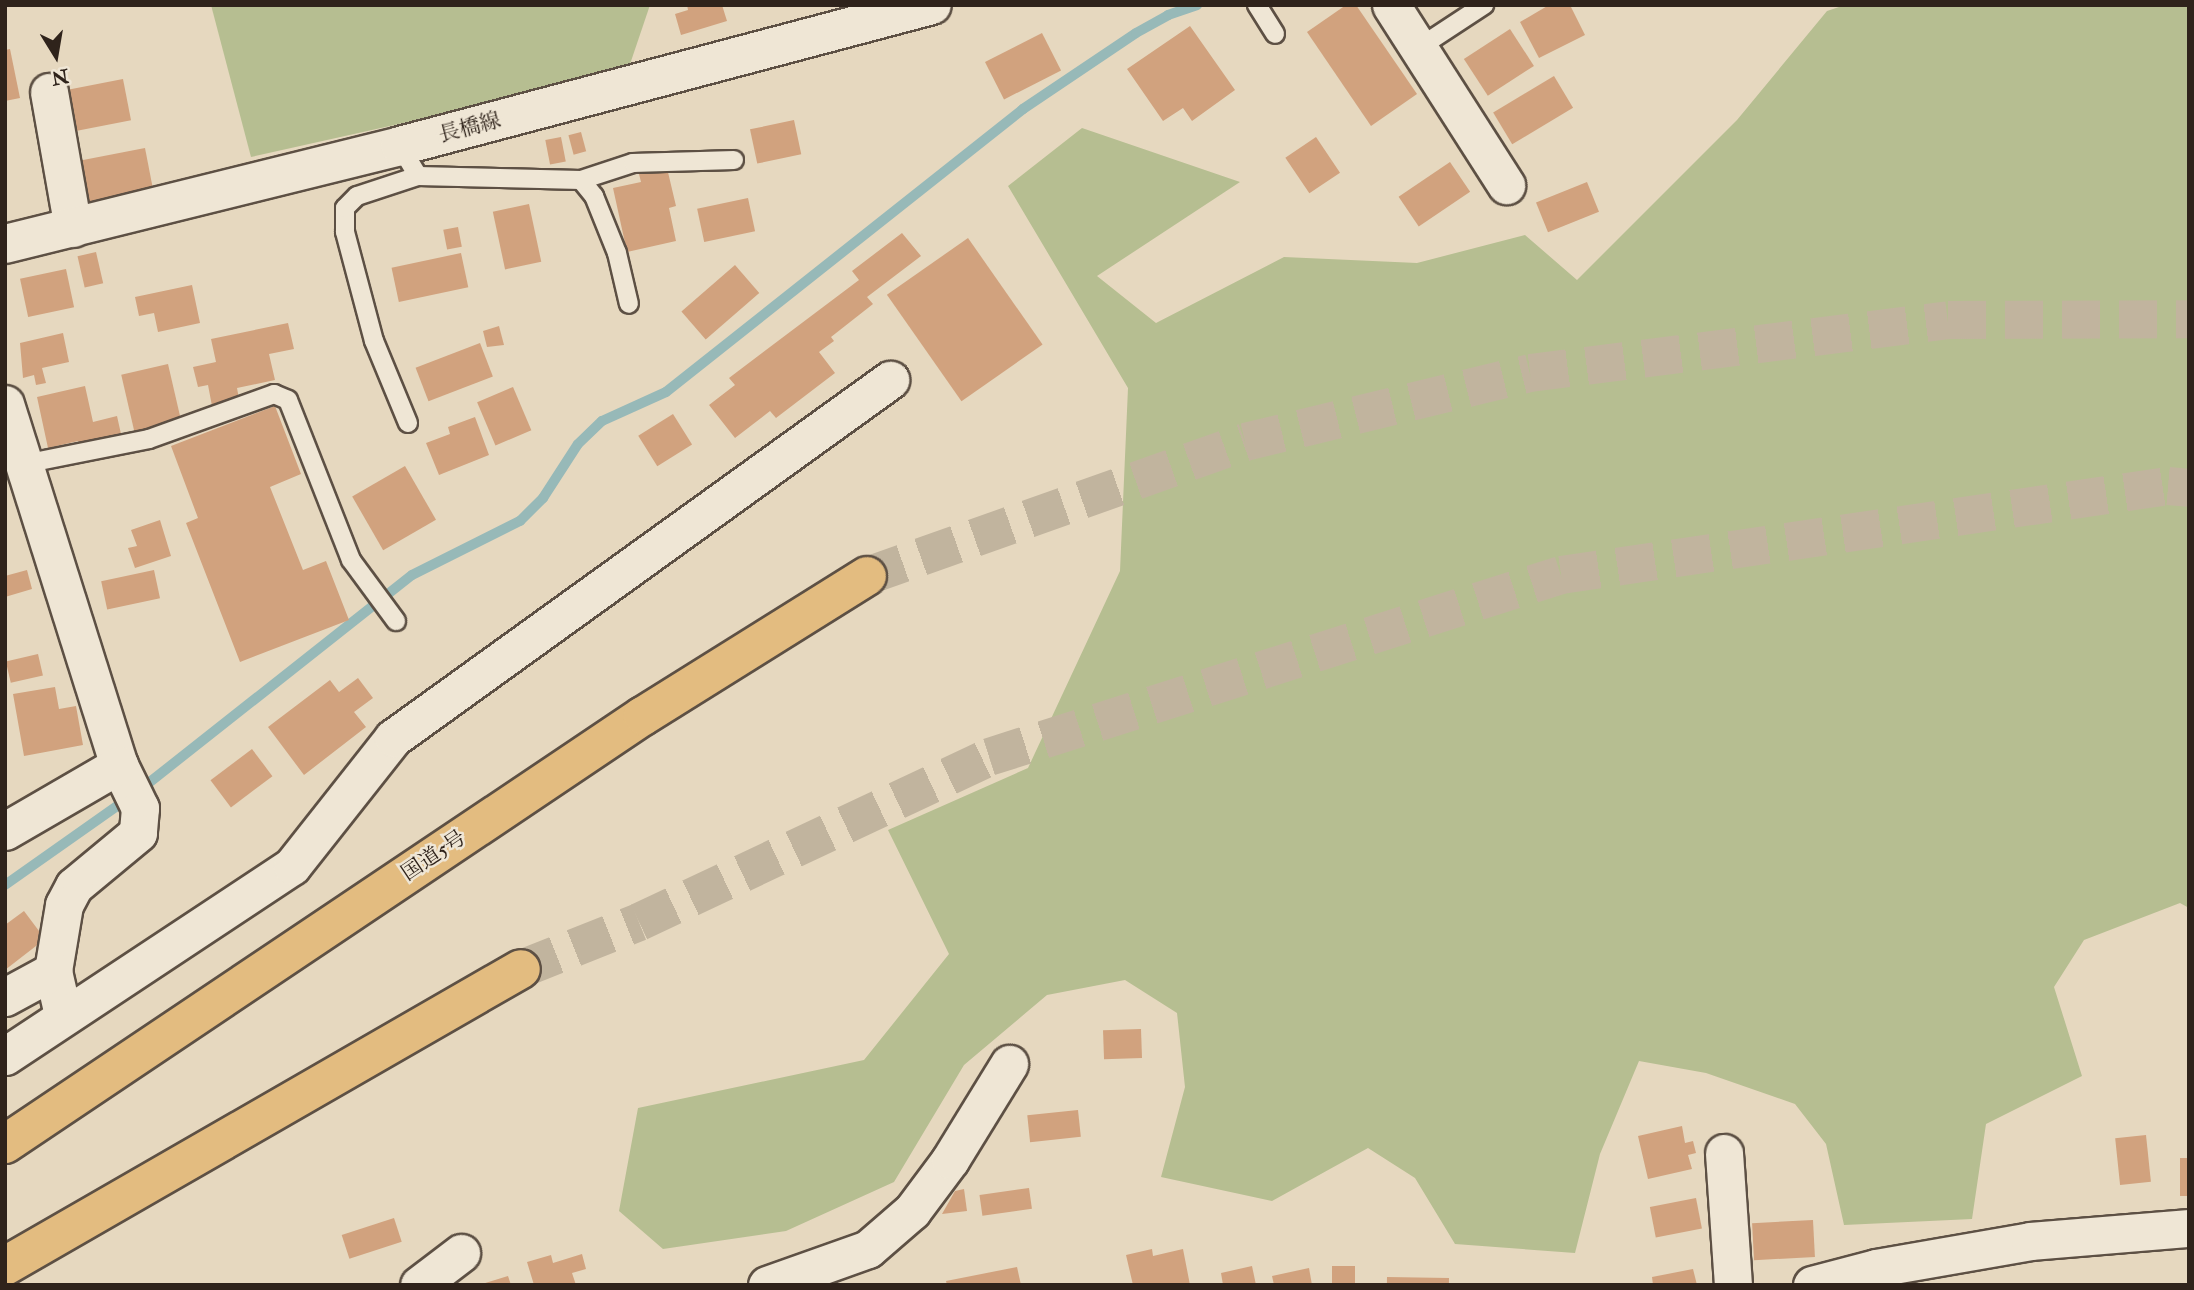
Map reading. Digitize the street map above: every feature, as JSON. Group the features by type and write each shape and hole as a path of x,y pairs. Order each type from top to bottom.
{"highway":[{"name":"国道5号","path":"5,1144 643,716 867,576"},
{"path":"7,1263 521,969"}],"street":[{"name":"長橋線","path":"5,244 409,161 932,5"},
{"path":"1391,5 1506,185"},
{"path":"48,92 73,228"},
{"path":"5,1056 292,866 393,738 890,380"},
{"path":"5,404 129,786 138,833 74,886 64,905 53,971 63,1016"},
{"path":"5,831 129,786"},
{"path":"5,997 53,971"},
{"path":"766,1285 868,1249 912,1211 950,1160 1009,1064"},
{"path":"1724,1153 1733,1285"},
{"path":"1811,1285 1875,1268 2030,1241 2189,1228"},
{"path":"419,1285 461,1253"}],"lane":[{"path":"1256,5 1275,34"},
{"path":"1420,47 1485,5"},
{"path":"408,423 374,341 345,232 345,208 357,197 409,161 581,180 633,163 734,160"},
{"path":"581,180 594,196 617,253 628,304"},
{"path":"24,464 149,439 274,394 288,400 351,560 396,621"}],"green space":[{"path":"211,5 650,5 627,73 251,157"},
{"path":"1845,5 2189,5 2189,908 2180,903 2084,940 2054,987 2082,1076 1986,1124 1972,1219 1844,1225 1826,1144 1795,1104 1706,1073 1639,1061 1600,1154 1575,1253 1455,1244 1415,1178 1368,1148 1272,1201 1161,1177 1185,1087 1177,1013 1125,980 1047,995 964,1065 894,1182 786,1231 663,1249 619,1211 638,1108 864,1060 949,954 888,830 1028,768 1120,571 1128,388 1008,186 1082,128 1240,182 1097,276 1156,323 1284,257 1417,263 1525,235 1577,280 1737,120 1827,11"}],"building":[{"path":"687,5 722,5 727,21 681,35 675,14 688,10"},
{"path":"1346,5 1356,5 1417,94 1371,126 1307,32"},
{"path":"1549,5 1570,5 1585,35 1539,58 1520,22"},
{"path":"1190,26 1235,90 1192,121 1183,108 1163,121 1127,69"},
{"path":"1510,29 1534,66 1488,96 1464,59"},
{"path":"1042,33 1061,70 1004,99 985,62"},
{"path":"10,49 20,98 5,101 5,50"},
{"path":"1554,76 1573,108 1512,144 1493,113"},
{"path":"123,79 131,120 68,132 60,91"},
{"path":"794,120 801,154 757,164 750,129"},
{"path":"581,132 586,151 574,155 568,135"},
{"path":"561,137 566,162 550,165 545,140"},
{"path":"1316,137 1340,173 1309,193 1285,158"},
{"path":"145,148 153,191 88,204 79,161"},
{"path":"1450,162 1470,192 1419,227 1399,197"},
{"path":"667,168 676,206 669,208 676,241 627,252 613,188 641,182 639,174"},
{"path":"1587,182 1599,212 1548,232 1536,203"},
{"path":"748,198 755,231 704,242 697,209"},
{"path":"529,204 541,262 505,269 493,212"},
{"path":"458,227 462,247 447,249 443,230"},
{"path":"902,233 921,256 867,297 873,304 831,337 834,341 819,352 835,373 776,418 770,411 735,438 709,405 735,385 729,378 859,280 852,271"},
{"path":"968,238 1043,344 961,401 887,295"},
{"path":"96,252 103,283 85,287 77,256"},
{"path":"461,253 468,287 399,302 392,268"},
{"path":"735,265 759,293 706,340 681,312"},
{"path":"66,269 74,307 28,317 20,279"},
{"path":"192,285 200,323 158,332 154,313 139,316 135,297"},
{"path":"288,323 294,349 269,354 275,380 237,388 239,399 212,406 208,385 198,387 193,367 216,362 211,339"},
{"path":"499,326 504,345 487,347 483,331"},
{"path":"63,333 69,362 42,368 46,383 36,385 34,375 23,378 20,343"},
{"path":"480,343 493,377 428,401 416,368"},
{"path":"168,364 181,421 134,431 121,375"},
{"path":"85,386 93,422 117,416 123,443 81,452 78,441 48,448 37,397"},
{"path":"513,387 531,430 495,446 477,402"},
{"path":"275,406 301,474 270,487 303,570 326,561 349,620 240,662 186,523 198,518 171,446"},
{"path":"673,414 692,445 657,466 638,436"},
{"path":"475,417 489,455 439,475 426,443 450,434 448,427"},
{"path":"405,466 436,520 383,550 352,496"},
{"path":"160,520 171,556 135,568 128,548 137,546 131,530"},
{"path":"27,570 32,589 5,597 5,576"},
{"path":"154,570 160,598 107,610 101,581"},
{"path":"38,654 43,675 11,683 6,661"},
{"path":"358,678 373,698 354,712 366,727 304,775 268,727 330,680 339,692"},
{"path":"55,687 59,709 76,706 83,745 24,756 13,694"},
{"path":"252,749 272,776 231,807 210,780"},
{"path":"24,911 45,939 5,970 5,925"},
{"path":"1141,1029 1142,1058 1104,1059 1103,1030"},
{"path":"1078,1110 1081,1137 1030,1142 1027,1115"},
{"path":"1682,1126 1685,1143 1693,1141 1696,1153 1688,1155 1692,1169 1648,1179 1638,1136"},
{"path":"2146,1135 2151,1182 2120,1185 2115,1138"},
{"path":"2180,1158 2189,1158 2189,1196 2180,1196"},
{"path":"1029,1188 1032,1209 982,1216 979,1195"},
{"path":"964,1189 967,1211 942,1214 955,1191"},
{"path":"1696,1198 1702,1228 1656,1237 1650,1207"},
{"path":"394,1218 402,1242 349,1259 342,1235"},
{"path":"1813,1220 1815,1257 1754,1260 1752,1223"},
{"path":"1152,1249 1153,1256 1183,1249 1190,1285 1133,1285 1126,1255"},
{"path":"582,1254 586,1269 572,1273 576,1285 534,1285 527,1262 551,1255 553,1263"},
{"path":"1252,1266 1256,1285 1223,1285 1221,1273"},
{"path":"1332,1266 1355,1266 1355,1285 1332,1285"},
{"path":"1017,1267 1021,1285 947,1285 946,1281"},
{"path":"1309,1268 1312,1285 1274,1285 1272,1276"},
{"path":"1693,1269 1697,1285 1653,1285 1652,1277"},
{"path":"508,1276 511,1285 482,1285 482,1284"},
{"path":"1387,1277 1449,1278 1449,1285 1387,1285"}],"waterway":[{"path":"5,885 141,789 412,575 520,521 543,498 578,444 602,421 666,392 1023,109 1136,33 1168,15 1197,5"}],"tunnel":[{"path":"867,576 1245,442 1530,373 1948,320 2189,319"},
{"path":"521,969 639,922 989,757 1561,575 2168,486 2189,488"}]}
